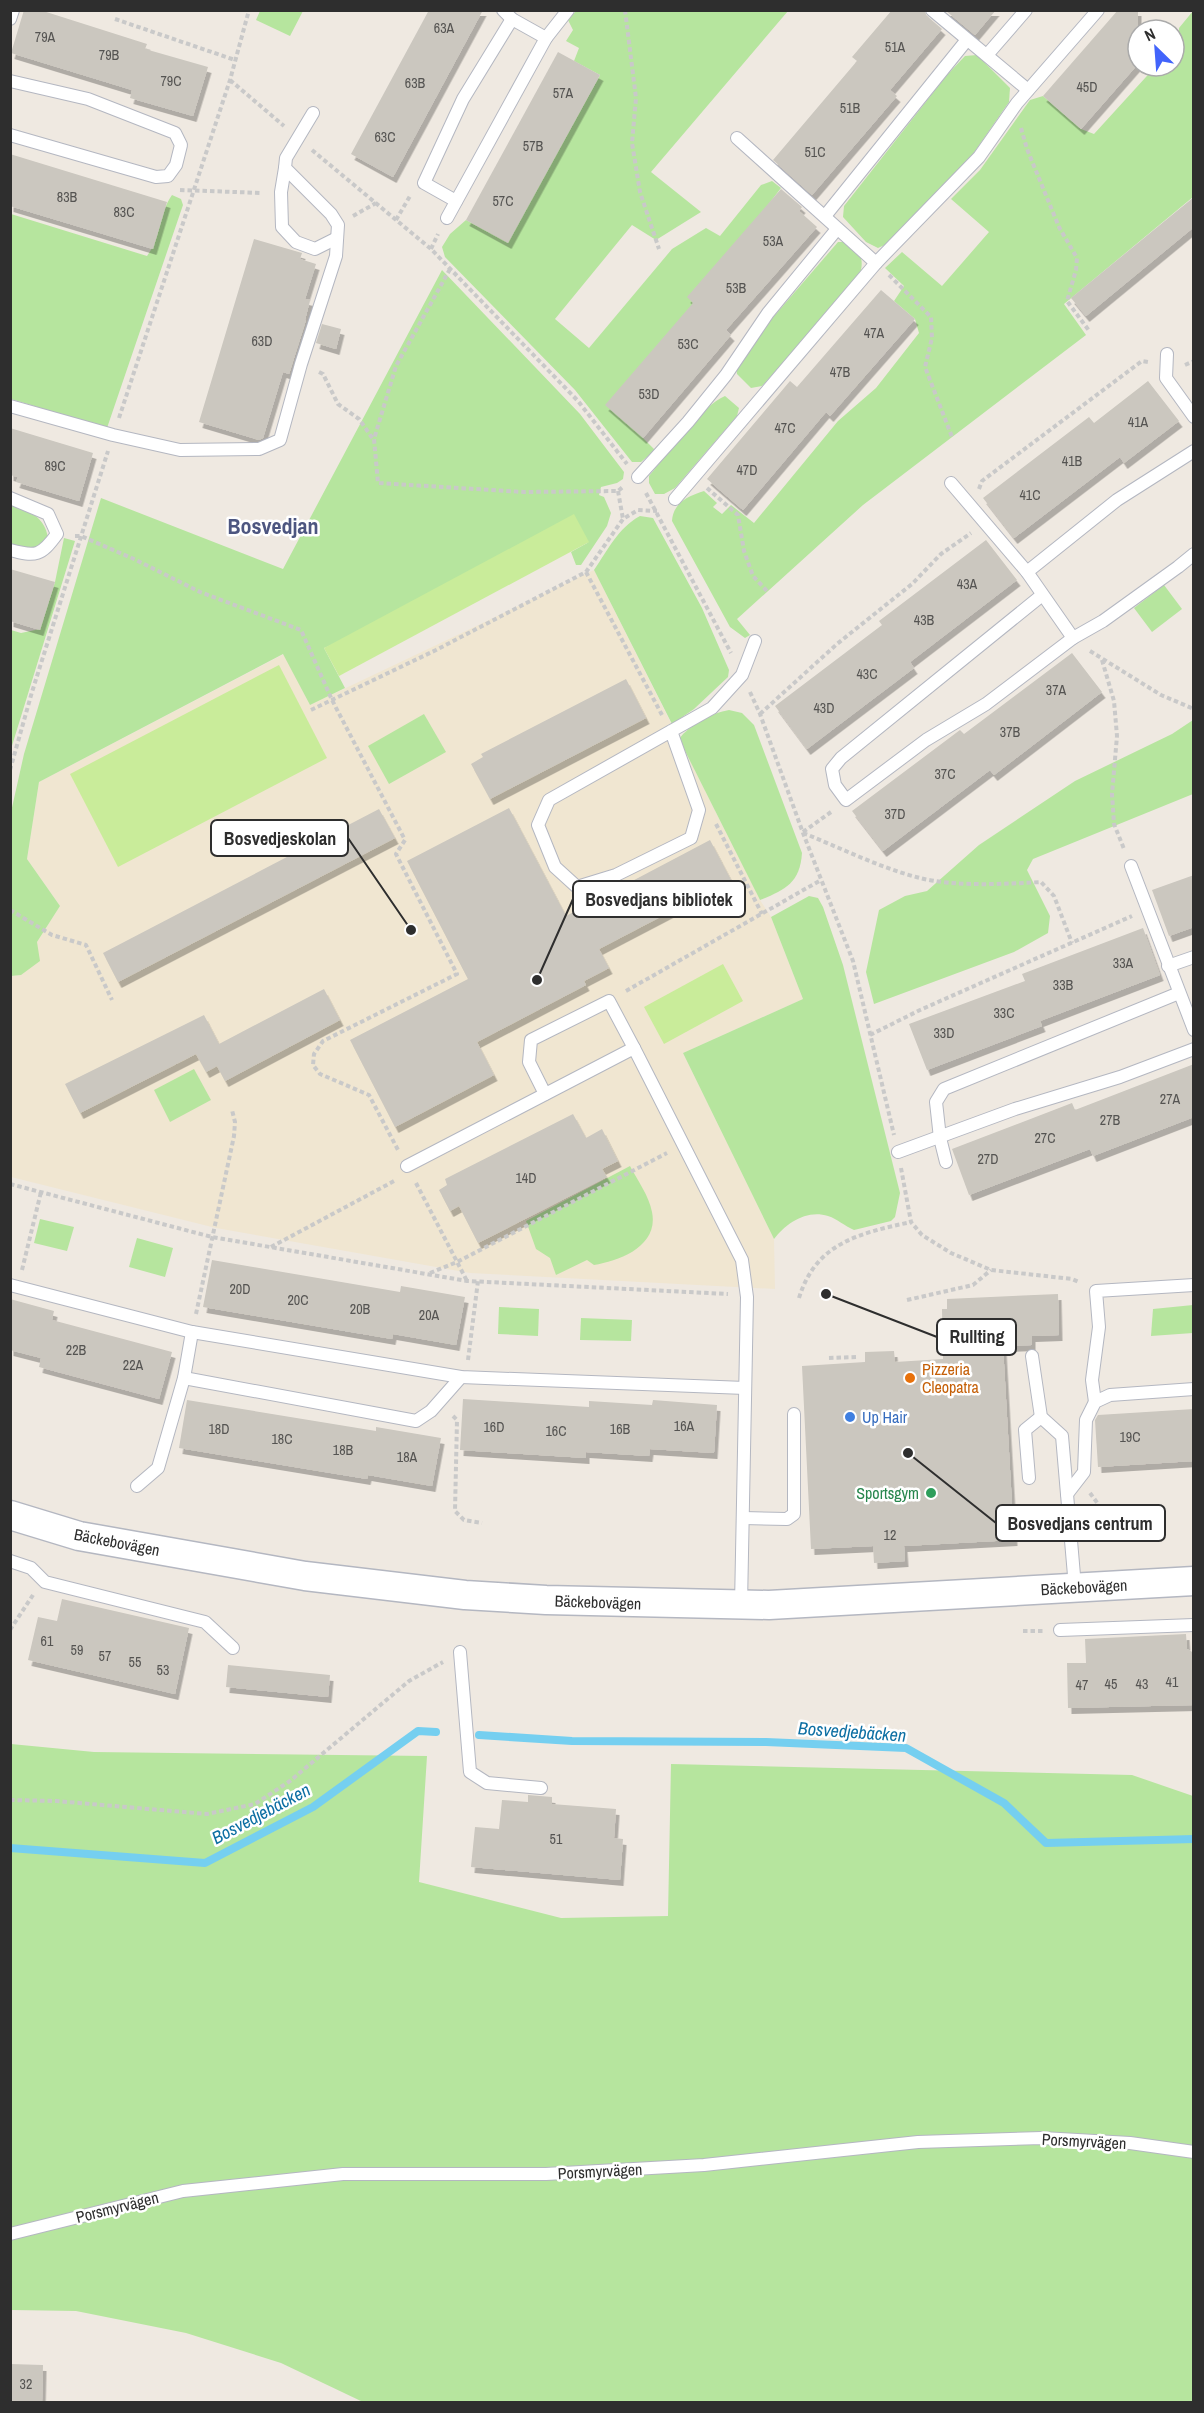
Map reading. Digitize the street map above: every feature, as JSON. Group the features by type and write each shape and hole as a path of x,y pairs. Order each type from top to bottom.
{"street":[{"name":"Bäckebovägen","path":"10,1515 79,1536 305,1576 465,1595 523,1599 741,1606 1194,1581"}],"lane":[{"path":"10,19 13,10"},
{"path":"447,218 546,38 568,10"},
{"path":"932,10 966,41 987,55 1028,90"},
{"path":"987,55 1026,10"},
{"path":"675,499 876,263 979,157 1017,103 1098,10"},
{"path":"456,201 424,183 463,99 508,15 546,38"},
{"path":"825,216 966,41"},
{"path":"10,81 88,99 175,134 181,145 176,165 168,176 156,177 10,135"},
{"path":"313,113 286,158 281,192 282,227 296,242 315,249 337,238"},
{"path":"736,138 876,263"},
{"path":"10,406 113,435 180,450 259,449 280,440 301,363 336,256 338,225 331,214 285,168"},
{"path":"638,477 688,422 726,375 768,313 837,229"},
{"path":"1167,354 1166,378 1194,417"},
{"path":"1027,572 1117,500 1194,451"},
{"path":"951,483 1027,572 1041,596 1072,638"},
{"path":"10,498 48,514 57,534 45,550 30,556 10,550"},
{"path":"1041,596 840,758 832,769 835,785 846,800 926,740 986,704 1072,638 1103,621 1194,554"},
{"path":"671,731 699,810 691,838 616,875 577,887 555,867 538,825 549,800 671,731 712,708 742,675 755,641"},
{"path":"1131,866 1194,1030"},
{"path":"1168,966 1194,957"},
{"path":"946,1162 940,1138 936,1102 944,1089 1179,993"},
{"path":"545,1094 529,1062 531,1040 609,1001 742,1260 747,1297 741,1606"},
{"path":"408,1169 634,1048"},
{"path":"898,1152 1015,1109 1120,1077 1194,1048"},
{"path":"1067,1494 1084,1472 1086,1420 1095,1402 1092,1380 1099,1327 1096,1291 1194,1285"},
{"path":"14,1286 192,1332 461,1377 745,1388"},
{"path":"137,1486 158,1468 184,1378 192,1332"},
{"path":"1032,1356 1041,1417 1062,1436 1075,1587"},
{"path":"184,1378 416,1421 431,1412 461,1377"},
{"path":"1095,1402 1110,1395 1194,1389"},
{"path":"743,1518 787,1519 794,1514 794,1414"},
{"path":"1029,1478 1025,1430 1041,1417"},
{"path":"10,1561 30,1568 45,1582 205,1622 233,1648"},
{"path":"1060,1630 1194,1625"},
{"path":"460,1652 470,1772 487,1783 541,1788"},
{"name":"Porsmyrvägen","path":"10,2234 183,2191 343,2174 546,2174 704,2165 918,2142 1042,2138 1130,2144 1194,2152"}],"path":[{"path":"10,770 32,692 113,435 230,80 249,10"},
{"path":"625,10 636,98 632,143 640,192 659,249"},
{"path":"115,19 235,60"},
{"path":"230,80 396,220 450,269 578,401 638,477 742,675 760,714 802,833 853,961 898,1152 911,1222 922,1235 951,1253 991,1270 1072,1279 1096,1291"},
{"path":"1017,103 1027,149 1059,227 1077,258 1067,301 1090,332"},
{"path":"168,176 177,189 281,192"},
{"path":"396,220 410,197 424,183"},
{"path":"876,263 931,317 932,338 925,367 952,437"},
{"path":"450,269 396,366 374,440 378,483 524,492 618,490 638,477"},
{"path":"301,363 323,374 338,404 359,419 374,440"},
{"path":"695,477 738,515 744,551 753,576 767,591"},
{"path":"618,490 623,519"},
{"path":"311,710 586,572 623,519 638,510 657,511"},
{"path":"57,534 81,536 200,592 301,630 332,700 405,840 396,854 457,974 323,1041 314,1054 314,1065 320,1074 369,1095 466,1281"},
{"path":"586,572 671,731"},
{"path":"1072,638 1102,660 1161,695 1194,709"},
{"path":"1102,660 1114,701 1117,736 1112,794 1114,824 1131,866"},
{"path":"802,833 846,800"},
{"path":"699,810 708,808 762,914"},
{"path":"802,833 921,879 983,884 1041,882 1054,896 1072,943"},
{"path":"609,1001 821,880"},
{"path":"870,1035 920,1010 1131,917 1143,901"},
{"path":"10,910 52,935 86,945 112,1000"},
{"path":"192,1332 234,1137 235,1122 232,1110"},
{"path":"428,1274 457,1262 673,1150"},
{"path":"270,1247 408,1169"},
{"path":"10,1184 212,1237 466,1281 747,1297"},
{"path":"14,1286 41,1192"},
{"path":"800,1298 811,1271 836,1247 855,1236 911,1222"},
{"path":"907,1300 973,1285 991,1270"},
{"path":"461,1377 468,1362 478,1281"},
{"path":"829,1358 858,1357"},
{"path":"458,1420 455,1511 464,1520 482,1523"},
{"path":"10,1630 34,1593 45,1582"},
{"path":"10,1800 56,1801 207,1814 255,1804 290,1781 409,1681 460,1652"}],"shaded area":[{"path":"594,570 760,900 771,917 803,999 683,1053 774,1239 775,1289 470,1273 216,1228 11,1177 11,976 21,975 37,942 60,906 27,859 39,782 284,654 310,705"}],"green space":[{"path":"260,10 303,11 290,36 256,20"},
{"path":"576,11 788,11 651,172 701,212 656,240 632,225 555,319 589,348 672,249 706,228 720,236 761,185 772,181 781,188 693,303 643,438 655,450 641,462 632,462 575,390 445,257 442,247 450,234 466,220 508,242 600,75 574,61 579,48 566,41 573,30 568,20"},
{"path":"1193,11 1193,197 1064,304 1086,335 863,505 737,619 750,635 745,638 730,627 672,521 675,509 682,501 704,491 717,503 713,507 722,514 731,505 754,523 838,421 876,388 919,333 915,319 894,301 904,286 885,268 902,252 942,286 989,232 951,199 980,170 1030,100 1043,96 1081,129 1094,134 1145,78 1186,78 1186,20"},
{"path":"977,55 1010,88 1009,102 973,154 889,243 878,248 866,242 843,217 844,206 947,75 965,56"},
{"path":"172,195 181,199 183,205 107,428 11,399 11,214 147,256 152,249"},
{"path":"838,242 848,242 861,258 859,279 762,386 751,388 737,374 736,367 769,322"},
{"path":"442,270 580,414 624,472 623,479 617,483 601,487 599,495 604,497 611,513 607,526 581,565 576,565 571,552 589,542 324,648 345,688 310,705 283,654 39,782 27,859 60,906 37,942 40,961 21,975 11,976 11,812 24,754 101,498 283,569"},
{"path":"725,396 739,408 737,416 675,488 664,494 655,494 649,483 649,476 695,420"},
{"path":"11,503 30,512 40,520 47,531 48,539 31,549 11,546"},
{"path":"574,514 589,542 339,676 324,648"},
{"path":"640,516 653,518 702,608 729,670 728,677 694,709 672,724 594,570 619,533"},
{"path":"64,538 75,541 11,749 11,630 21,633 40,629 55,582"},
{"path":"1164,585 1182,609 1152,632 1134,608"},
{"path":"279,665 327,758 118,867 70,774"},
{"path":"729,710 742,713 754,725 802,853 798,872 790,884 777,893 760,900 679,739 701,720"},
{"path":"424,714 446,752 389,784 368,746"},
{"path":"1193,720 1193,794 1033,859 1027,870 1050,916 1048,933 1014,952 874,1004 866,972 879,910 905,896 927,891 979,845 1075,781 1172,734"},
{"path":"809,896 818,898 823,907 843,965 900,1193 895,1217 891,1221 854,1230 832,1217 812,1214 791,1223 774,1239 683,1053 803,999 771,917"},
{"path":"723,964 743,1001 664,1044 644,1007"},
{"path":"194,1069 211,1100 170,1122 154,1090"},
{"path":"630,1166 651,1206 653,1224 644,1243 615,1260 594,1265 587,1260 556,1275 550,1258 536,1249 526,1221"},
{"path":"40,1219 74,1227 67,1251 34,1243"},
{"path":"137,1238 173,1248 165,1277 129,1267"},
{"path":"1193,1305 1193,1333 1151,1336 1153,1309"},
{"path":"499,1307 539,1309 538,1336 498,1334"},
{"path":"581,1318 632,1320 631,1341 580,1340"},
{"path":"11,1744 94,1752 427,1756 419,1882 561,1918 668,1916 671,1764 1132,1775 1193,1796 1193,2402 363,2402 281,2363 186,2333 76,2311 11,2310"}],"building":[{"path":"24,10 40,10 147,44 145,49 208,67 193,116 130,98 132,90 11,53"},
{"path":"429,10 483,10 393,177 351,154"},
{"path":"892,10 924,10 927,16 942,29 890,90 897,96 812,195 773,160 857,61 852,57"},
{"path":"945,10 996,10 975,35"},
{"path":"1118,10 1138,10 1138,18 1126,18 1126,78 1081,129 1043,96"},
{"path":"558,52 600,75 508,243 466,220"},
{"path":"10,154 167,202 153,249 10,206"},
{"path":"781,189 802,207 799,211 817,227 726,330 731,335 643,438 605,405 693,303 687,297"},
{"path":"1194,197 1194,227 1086,316 1071,298"},
{"path":"254,239 302,253 300,259 316,264 305,299 310,300 306,320 289,374 283,372 263,438 259,440 199,422"},
{"path":"881,290 915,319 830,416 826,412 743,510 707,479 790,381 797,387"},
{"path":"322,324 341,329 336,349 316,343"},
{"path":"1148,381 1179,421 1124,463 1120,457 1014,538 983,498 1089,417 1094,423"},
{"path":"10,428 93,453 79,501 16,482 18,477 10,475"},
{"path":"986,540 1017,580 910,662 914,668 807,749 775,706 882,625 879,621"},
{"path":"10,569 55,582 40,630 10,621"},
{"path":"1072,653 1102,692 994,775 990,770 883,851 852,811 960,730 964,734"},
{"path":"626,679 646,718 490,799 471,764 483,757 481,754"},
{"path":"509,808 566,916 710,840 731,880 599,949 609,968 584,981 586,985 477,1042 494,1075 395,1127 350,1040 468,979 407,861"},
{"path":"379,809 395,838 118,982 103,953"},
{"path":"1194,875 1194,927 1169,936 1152,890"},
{"path":"1143,928 1160,975 1040,1021 1042,1026 927,1070 909,1024 1025,981 1022,974"},
{"path":"324,989 340,1020 225,1081 217,1066 206,1072 196,1054 80,1113 65,1084 204,1015 219,1044"},
{"path":"1194,1064 1194,1117 1093,1156 1090,1149 969,1195 952,1149 1072,1103 1075,1110"},
{"path":"573,1114 586,1138 602,1129 618,1161 602,1169 607,1177 478,1243 459,1206 450,1211 439,1190 447,1185 445,1179"},
{"path":"212,1260 400,1292 401,1286 465,1297 456,1345 393,1334 392,1339 203,1307"},
{"path":"1058,1294 1059,1335 1032,1336 1032,1345 1003,1346 1014,1540 904,1546 905,1561 874,1563 873,1546 811,1549 802,1366 865,1362 865,1352 894,1351 895,1362 943,1359 942,1309 947,1309 947,1299"},
{"path":"10,1299 54,1311 52,1320 172,1352 159,1399 39,1367 41,1358 10,1350"},
{"path":"463,1399 589,1407 589,1401 652,1405 653,1400 717,1405 714,1453 650,1449 649,1456 586,1452 586,1458 460,1450"},
{"path":"187,1400 376,1431 376,1427 441,1438 432,1486 368,1475 367,1479 179,1448"},
{"path":"1194,1409 1194,1461 1098,1467 1095,1420 1098,1415"},
{"path":"62,1599 189,1628 175,1694 28,1660 38,1617 57,1621"},
{"path":"1186,1634 1187,1649 1194,1653 1194,1705 1068,1708 1067,1663 1086,1663 1085,1639"},
{"path":"228,1665 330,1675 328,1697 226,1687"},
{"path":"528,1795 552,1797 552,1804 616,1809 614,1838 623,1839 620,1880 471,1867 475,1827 499,1829 502,1800 528,1802"},
{"path":"10,2364 43,2365 42,2403 10,2403"}],"waterway":[{"name":"Bosvedjebäcken","path":"10,1848 205,1863 313,1807 418,1731 436,1732"},
{"name":"Bosvedjebäcken","path":"479,1735 572,1741 766,1742 906,1748 1004,1803 1046,1843 1194,1839"}],"place":[{"name":"Bosvedjeskolan","path":"411,930"},
{"name":"Bosvedjans bibliotek","path":"537,980"},
{"name":"Rullting","path":"826,1294"},
{"name":"Pizzeria Cleopatra","path":"910,1378"},
{"name":"Up Hair","path":"850,1417"},
{"name":"Bosvedjans centrum","path":"908,1453"},
{"name":"Sportsgym","path":"931,1493"}],"district":[{"name":"Bosvedjan","path":"273,526"}]}
